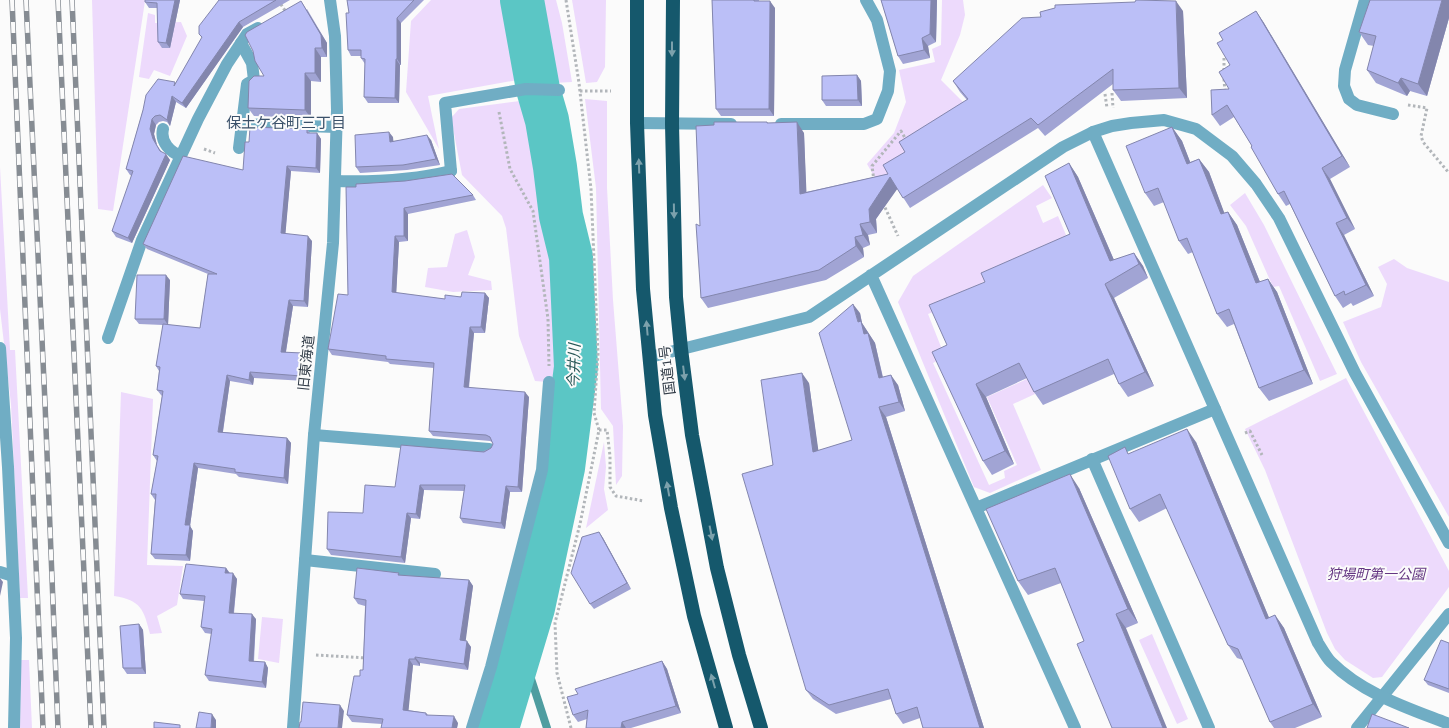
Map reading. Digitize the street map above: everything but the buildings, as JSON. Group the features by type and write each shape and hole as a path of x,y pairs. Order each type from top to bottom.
{"highway":[{"name":"国道1号","path":"636,0 637,123 643,289 655,415 671,508 694,616 726,728"},
{"name":"国道1号","path":"672,0 672,124 676,296 681,349 692,435 718,568 739,655 761,728"}],"street":[{"name":"旧東海道","path":"293,728 314,435 333,243 337,127 335,36 330,0"},
{"path":"765,124 864,124 877,119 888,91 890,71 877,20 866,0"},
{"path":"1366,0 1345,70 1344,86 1349,99 1357,106 1393,114"},
{"path":"108,338 142,240 198,119 227,64 248,34 286,12"},
{"path":"239,148 247,84 254,80 252,63 241,43"},
{"path":"335,182 366,182 451,171 444,103 526,89 556,90"},
{"path":"650,357 809,316 1063,147 1093,132 1131,123 1164,120 1196,129 1232,156 1256,184 1279,218 1354,373 1449,543"},
{"path":"637,123 745,124"},
{"path":"242,124 337,127"},
{"path":"163,129 162,134 168,148 181,156"},
{"path":"1093,132 1318,643 1330,662 1350,678 1382,697 1449,724"},
{"path":"871,275 1075,728"},
{"path":"0,348 16,638 14,728"},
{"path":"472,728 491,667 542,470 549,382"},
{"path":"976,508 1215,409"},
{"path":"314,435 489,449"},
{"path":"1092,459 1209,728"},
{"path":"305,560 435,574"},
{"path":"0,572 13,576"},
{"path":"1357,728 1449,614"}],"path":[{"path":"278,0 286,12"},
{"path":"566,0 579,83 591,189 598,354 594,413 599,430 580,524 555,623 557,674 571,728"},
{"path":"1224,58 1225,95"},
{"path":"586,91 611,91"},
{"path":"1112,93 1114,109"},
{"path":"496,94 510,169 533,211 548,319 549,382"},
{"path":"1105,94 1108,112"},
{"path":"1393,114 1398,102 1427,108 1421,136 1423,142 1449,173"},
{"path":"874,184 872,166 901,132 905,138"},
{"path":"882,200 899,239"},
{"path":"599,430 606,430 610,456 610,487 616,496 644,501"},
{"path":"1251,433 1262,455"},
{"path":"298,654 372,659"}],"green space":[{"path":"92,0 145,1 113,211 98,209"},
{"path":"431,0 510,0 523,79 428,96 439,149 406,92 411,21"},
{"path":"537,0 556,0 572,82 553,83"},
{"path":"572,0 606,0 605,67 597,82 586,83"},
{"path":"942,0 963,0 965,15 960,35 941,80 977,116 879,185 867,164 894,133 906,102 899,70 935,62 932,49 941,45"},
{"path":"148,13 155,15 155,23 181,22 187,36 170,76 154,70 149,79 139,77"},
{"path":"585,99 607,101 607,188 613,300 623,426 622,476 616,485 613,426 601,409 596,188"},
{"path":"530,101 558,318 560,383 535,381 519,336 506,228 502,216 462,175 451,118 459,109"},
{"path":"0,167 10,350 15,350 28,598 20,598 11,404 0,309"},
{"path":"1043,185 1052,198 1036,206 1043,223 1058,216 1066,235 1057,242 1051,252 981,283 998,319 963,301 928,314 945,357 933,363 989,485 1005,478 1004,471 1017,465 987,397 1029,378 1035,394 1013,404 1041,470 990,493 974,487 898,302 913,276"},
{"path":"1245,193 1264,225 1337,374 1320,381 1279,286 1273,287 1246,226 1230,205"},
{"path":"467,230 475,257 468,275 491,281 492,290 453,292 425,287 428,268 447,267 455,234"},
{"path":"1394,259 1407,268 1449,282 1449,517 1361,362 1343,322 1381,307 1387,284 1378,267"},
{"name":"狩場町第一公園","path":"1346,378 1449,571 1449,587 1382,677 1373,678 1345,660 1335,649 1327,633 1265,470 1245,429"},
{"path":"121,392 153,399 147,565 183,566 177,605 157,616 162,633 150,634 146,618 136,603 114,596"},
{"path":"604,442 606,467 604,489 608,510 586,528"},
{"path":"262,617 283,619 279,663 258,659"},
{"path":"1152,634 1188,719 1177,724 1139,640"},
{"path":"21,660 29,660 32,728 20,728"}],"waterway":[{"name":"今井川","path":"497,728 533,608 563,468 576,367 571,257 561,216 547,120 538,89 522,0"},
{"path":"521,648 547,728"}],"railway":[{"path":"12,0 43,728"},
{"path":"26,0 58,728"},
{"path":"58,0 91,728"},
{"path":"72,0 104,728"}],"district":[{"name":"保土ケ谷町三丁目","path":"286,123"}]}
